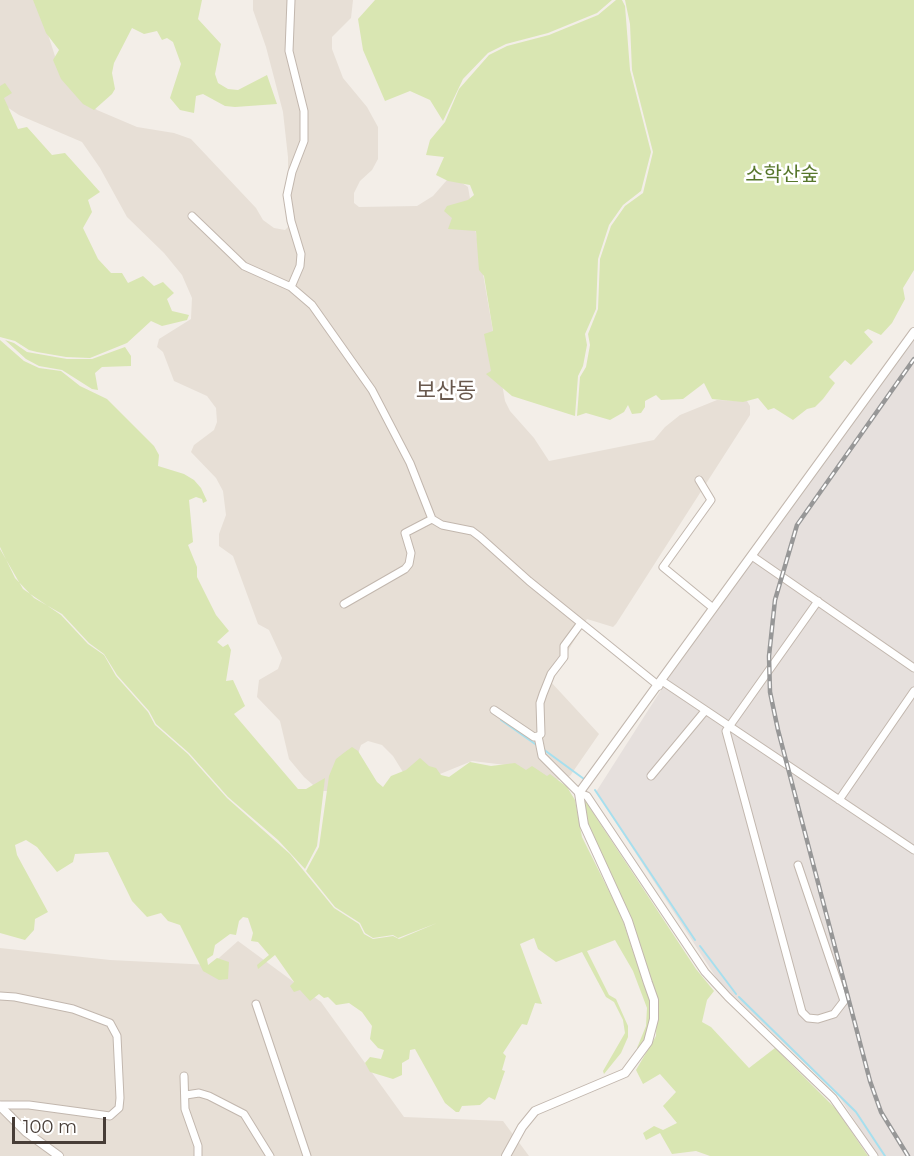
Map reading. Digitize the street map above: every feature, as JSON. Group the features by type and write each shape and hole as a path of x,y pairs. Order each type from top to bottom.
{"street":[{"path":"291,0 289,51 304,111 304,141 292,172 287,195 291,221 301,254 300,266 291,287"},
{"path":"192,216 244,266 291,287 312,305 372,390 407,456 432,519 442,525 472,531 581,623 660,683 914,850"},
{"path":"506,1156 522,1127 535,1111 625,1073 648,1042 654,1019 654,1000 628,921 584,825 579,794 914,332"},
{"path":"699,480 710,496 707,508 691,526 663,567 713,608"},
{"path":"344,604 405,569 410,564 411,553 405,533 432,519"},
{"path":"752,556 914,668"},
{"path":"798,865 844,1001 834,1014 818,1019 808,1018 802,1012 726,731 818,601"},
{"path":"581,623 564,646 564,657 551,674 540,703 542,756 579,794 587,796 705,972 728,998 833,1098 874,1156"},
{"path":"839,800 914,691"},
{"path":"494,710 534,737 540,744"},
{"path":"651,776 705,711"},
{"path":"0,996 73,1008 110,1023 117,1036 120,1098 119,1108 111,1116 29,1105 0,1106"},
{"path":"256,1004 307,1156"},
{"path":"184,1076 185,1109 198,1146 198,1156"},
{"path":"186,1095 199,1093 209,1096 244,1114 270,1156"},
{"path":"0,1106 26,1132 59,1156"}],"shaded area":[{"path":"0,0 37,0 62,78 97,110 137,127 174,133 191,139 256,208 263,220 274,228 285,230 288,227 288,157 283,112 266,47 253,10 253,0 353,0 351,18 332,37 332,49 343,78 367,107 378,127 378,159 372,170 360,181 354,193 354,203 359,207 417,206 433,196 447,180 455,178 468,187 505,401 510,411 534,438 549,461 654,440 680,415 717,400 747,401 750,406 750,415 616,624 613,627 587,619 550,681 599,734 570,776 558,780 506,765 472,761 440,774 406,777 393,756 382,745 368,741 361,745 353,768 328,791 320,791 289,759 280,721 257,697 259,680 278,669 282,658 269,630 258,624 233,556 219,546 219,534 226,515 223,491 216,478 191,452 194,445 214,430 217,422 216,408 207,396 174,381 163,352 157,347 159,339 191,319 192,298 182,275 164,253 127,217 100,168 82,142 19,115 7,107 0,97"},
{"path":"914,338 914,1156 877,1156 839,1096 719,982 596,792 670,676"},
{"path":"238,941 321,1002 404,1117 503,1121 529,1156 0,1156 0,948 110,960 211,965"}],"green space":[{"path":"33,0 202,0 198,19 221,44 215,74 218,83 228,89 238,90 267,75 277,104 225,106 203,94 196,96 194,113 180,110 170,98 181,64 173,42 167,38 162,40 157,31 144,34 132,28 114,63 112,73 115,89 94,110 83,104 61,79 53,60 59,50 46,33"},
{"path":"375,0 612,0 597,13 548,33 506,44 488,53 463,79 443,121 430,100 410,91 385,101 363,50 358,19"},
{"path":"616,0 622,0 625,6 630,70 651,152 641,191 623,205 609,225 598,259 596,309 585,334 587,345 583,366 578,376 575,416 512,396 486,374 491,371 484,334 493,331 484,276 479,270 476,231 448,229 452,218 444,211 447,206 468,200 474,195 470,185 448,181 436,175 444,157 426,155 430,140 445,122 459,89 489,55 507,46 549,35 598,15"},
{"name":"소학산숲","path":"625,0 914,0 914,270 903,288 905,299 892,323 881,335 868,329 864,332 873,342 851,365 845,360 829,377 835,383 823,399 815,407 807,409 793,420 774,408 768,410 758,398 743,402 712,399 704,383 683,399 661,400 656,395 645,401 645,407 641,413 632,414 628,405 624,412 610,420 586,413 577,416 580,377 586,367 590,345 588,334 598,309 600,259 611,226 625,206 643,193 653,152 632,70 630,24"},
{"path":"5,83 12,93 4,98 18,129 27,127 52,155 65,153 100,192 88,200 92,212 83,228 98,259 111,273 122,273 128,283 143,276 154,286 163,282 174,293 167,299 172,311 189,315 187,320 162,326 151,321 127,343 90,358 37,352 15,341 0,337 0,86"},
{"path":"0,340 24,361 39,368 61,371 80,386 107,399 154,446 159,455 158,466 184,474 201,488 207,501 203,503 202,499 196,497 189,500 193,542 188,545 197,567 197,577 216,615 229,631 217,642 223,647 228,644 231,650 226,681 233,680 245,706 234,714 298,789 306,789 325,778 317,846 305,869 278,840 228,797 189,753 156,724 149,711 117,675 104,654 89,643 62,614 34,598 15,578 0,547"},
{"path":"5,340 27,352 67,359 92,359 125,347 131,356 131,366 102,367 95,373 98,390 92,389 62,370 39,366 26,359"},
{"path":"0,549 23,589 61,615 88,644 104,655 116,676 148,712 155,725 188,754 227,798 290,854 334,908 359,924 364,934 373,939 393,936 399,939 437,923 398,938 393,935 373,938 365,933 360,923 335,907 306,871 319,847 329,776 336,759 352,747 358,751 377,782 383,787 391,776 406,770 420,758 429,766 436,768 441,775 449,777 470,762 491,766 515,763 526,770 532,766 547,776 550,774 567,787 575,800 582,837 621,915 651,1005 652,1014 647,1035 640,1048 637,1048 646,1026 647,1008 633,971 615,940 587,951 609,995 616,999 628,1026 628,1037 621,1053 604,1074 603,1071 625,1033 623,1020 614,1002 606,997 582,952 556,962 538,949 534,938 520,944 542,1004 535,1003 527,1025 522,1024 503,1053 506,1056 502,1070 505,1071 495,1100 489,1097 480,1105 462,1106 459,1112 456,1112 445,1103 415,1049 410,1050 409,1059 402,1063 402,1075 393,1079 370,1072 365,1063 370,1057 381,1059 384,1050 378,1048 370,1039 372,1026 362,1012 349,1003 336,1005 328,997 324,998 319,994 310,1001 300,990 294,992 290,986 294,982 275,955 258,969 257,965 269,955 258,942 251,941 253,933 248,918 243,917 239,921 236,935 230,934 215,945 213,955 207,959 208,965 217,958 229,962 228,979 219,980 203,971 180,925 168,921 161,913 147,917 132,901 108,852 75,854 73,862 57,872 37,847 26,840 15,845 17,855 48,912 35,919 34,930 25,940 0,933"},
{"path":"584,799 696,969 714,991 707,1000 702,1022 711,1027 749,1068 775,1048 836,1109 868,1156 710,1156 696,1151 672,1154 660,1133 646,1140 643,1133 654,1126 663,1130 677,1123 663,1106 676,1092 660,1074 643,1084 636,1070 656,1036 657,997 630,917 586,819"}],"waterway":[{"path":"501,720 538,746"},
{"path":"543,749 584,779"},
{"path":"595,790 695,940"},
{"path":"700,946 736,994"},
{"path":"739,997 856,1112 885,1156"}],"railway":[{"path":"908,1156 881,1112 870,1081 778,730 770,692 769,656 775,600 797,525 914,359"}],"district":[{"name":"보산동","path":"446,392"}]}
